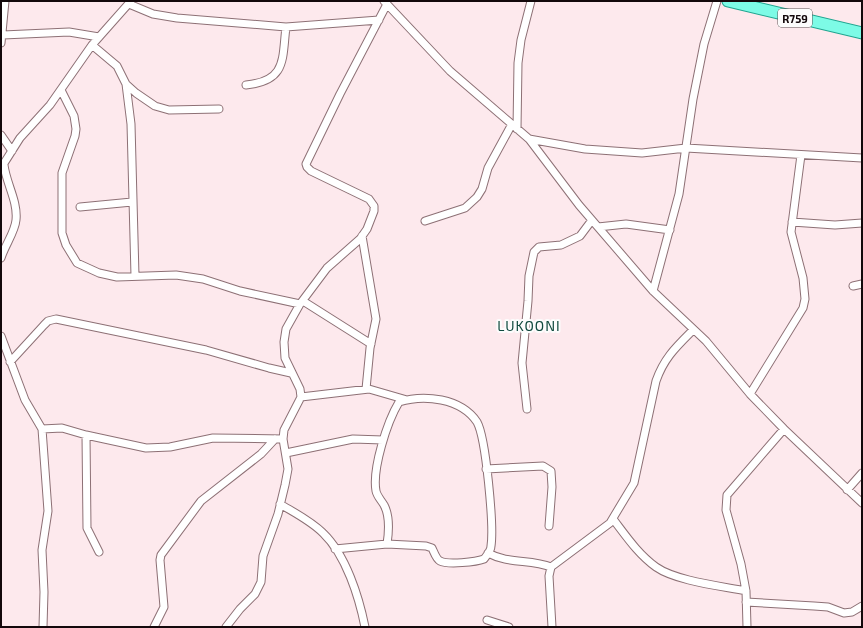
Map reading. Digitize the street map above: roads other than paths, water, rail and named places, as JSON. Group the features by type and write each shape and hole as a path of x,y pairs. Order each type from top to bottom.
{"main road":[{"name":"R759","path":"728,1 862,33"}],"street":[{"path":"1,43 3,35 5,1"},
{"path":"426,221 465,208 477,197 482,190 488,168 514,126 521,40 531,1"},
{"path":"653,291 679,194 693,99 704,44 717,1"},
{"path":"1,258 17,219 15,207 2,166 12,151 61,90 92,45 130,2 153,14 177,18 286,27 379,20"},
{"path":"226,627 240,609 255,594 261,582 263,556 280,504 288,469 283,439 284,430 301,397 300,389 285,358 284,342 286,329 301,302 327,268 362,236 374,211 372,202 369,199 311,171 306,164 340,94 379,20 386,3 450,71 529,140 592,220 653,291 693,330 706,340 750,394 784,430 862,503"},
{"path":"246,85 268,80 276,73 281,65 286,27"},
{"path":"3,35 69,32 99,37"},
{"path":"92,45 116,66 126,84 155,106 169,110 219,109"},
{"path":"126,84 131,124 132,202 136,276"},
{"path":"61,90 74,116 76,128 75,136 62,173 62,233 66,245 77,263 99,273 117,277 176,276 203,279 240,291 301,302 371,344"},
{"path":"1,135 12,151"},
{"path":"529,140 585,149 642,153 686,148 862,158"},
{"path":"750,394 803,308 805,299 803,278 791,239 801,155"},
{"path":"80,208 132,202"},
{"path":"526,410 522,363 529,276 534,252 539,247 561,245 580,236 592,220"},
{"path":"792,222 834,225 862,223"},
{"path":"598,227 626,224 670,230"},
{"path":"362,236 376,319 371,344 366,389"},
{"path":"853,286 862,284"},
{"path":"10,362 48,321 56,319 206,350 291,373"},
{"path":"552,627 549,576 551,567 610,523 613,519 634,483 656,381 660,369 668,355 693,330"},
{"path":"1,336 25,400 42,429 48,511 42,550 44,592 43,627"},
{"path":"301,397 366,389 407,400"},
{"path":"335,549 387,544 429,547 439,561 444,562 479,561 484,559 492,545 492,514 486,469 477,423 465,411 446,401 431,398 407,400 400,402 396,408 383,440 375,482 376,494 385,506 387,513 389,530 387,544"},
{"path":"42,429 62,428 86,435 146,448 170,446 213,438 283,439"},
{"path":"747,627 746,591 741,564 726,510 727,495 784,430"},
{"path":"86,435 87,528 99,552"},
{"path":"154,627 164,607 160,560 161,555 201,501 262,454 275,439"},
{"path":"286,453 353,439 383,440"},
{"path":"486,469 543,466 550,471 552,488 549,526"},
{"path":"847,490 862,473"},
{"path":"280,504 309,522 324,534 335,549 350,575 361,608 365,627"},
{"path":"613,519 637,550 657,567 671,574 746,591"},
{"path":"488,553 504,559 544,564 551,567"},
{"path":"746,602 828,607 844,613 852,612 862,606"},
{"path":"487,620 509,627"}],"district":[{"name":"LUKOONI","path":"529,325"}]}
